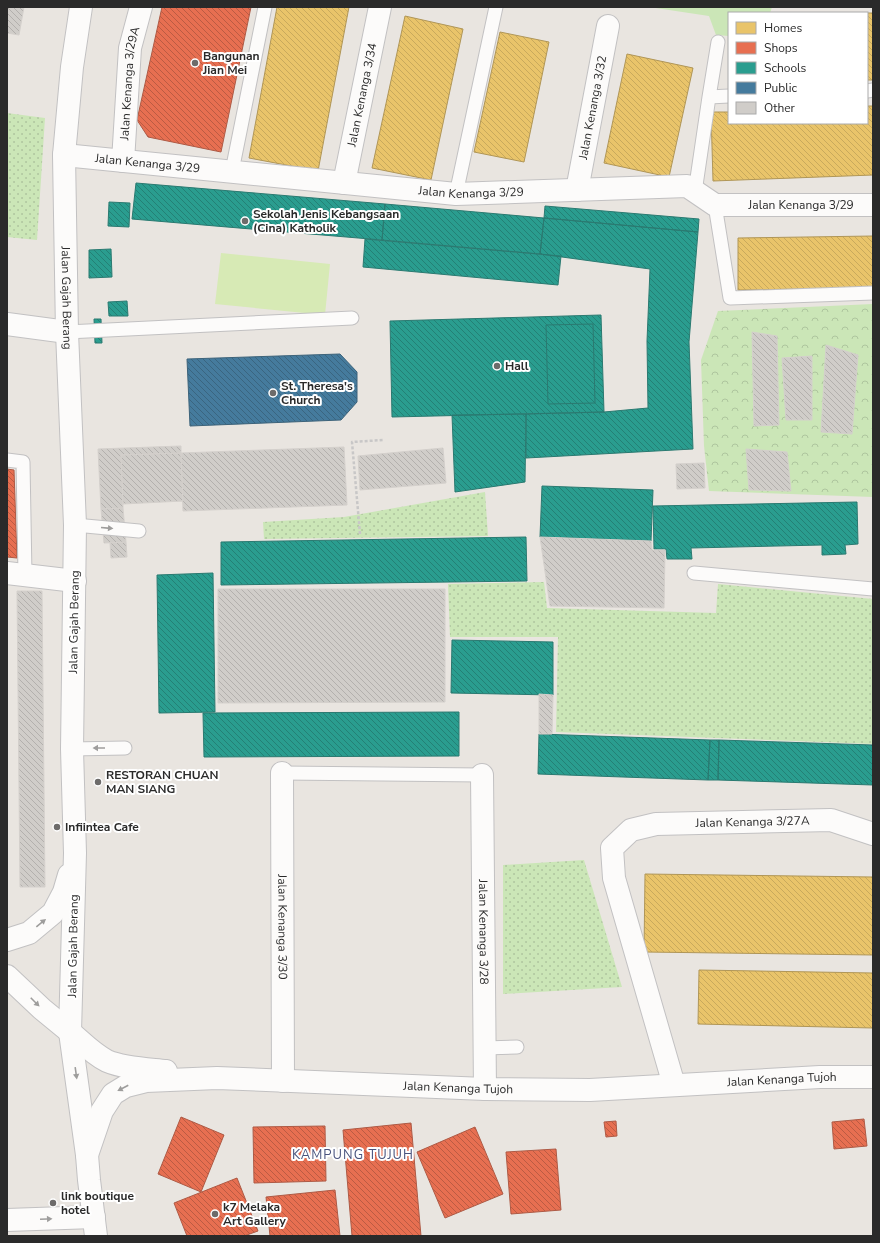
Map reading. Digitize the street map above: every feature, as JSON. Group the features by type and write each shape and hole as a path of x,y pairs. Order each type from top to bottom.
{"street":[{"name":"Jalan Gajah Berang","path":"81,7 72,67 64,155 67,332 75,525 72,749 75,852 70,1032 95,1226"},
{"name":"Jalan Kenanga 3/29A","path":"123,161 130,48 141,7"},
{"name":"Jalan Kenanga 3/34","path":"344,182 380,7"},
{"name":"Jalan Kenanga 3/32","path":"576,190 608,26"},
{"name":"Jalan Kenanga 3/29","path":"64,155 456,194 687,186 715,205 873,205"},
{"path":"7,324 67,332"},
{"path":"16,574 75,581"},
{"name":"Jalan Kenanga 3/30","path":"282,773 283,1080"},
{"name":"Jalan Kenanga 3/28","path":"482,775 485,1089"},
{"name":"Jalan Kenanga 3/27A","path":"674,1085 614,878 612,848 631,830 656,824 831,820 873,834"},
{"path":"7,940 29,933 53,913 64,892 75,852"},
{"path":"7,976 42,1009 91,1051 108,1061 130,1067 217,1078"},
{"name":"Jalan Kenanga Tujoh","path":"87,1155 102,1111 113,1094 126,1086 146,1081 217,1078 485,1089 590,1090 820,1077 873,1077"},
{"path":"7,1220 95,1226"}],"lane":[{"path":"232,172 265,7"},
{"path":"456,194 496,7"},
{"path":"695,192 718,42"},
{"path":"709,97 728,96"},
{"path":"715,205 730,298 873,293"},
{"path":"67,332 352,318"},
{"path":"7,460 23,462 16,574"},
{"path":"75,525 138,530"},
{"path":"694,573 873,589"},
{"path":"72,749 125,748"},
{"path":"282,773 482,775"},
{"path":"484,1048 517,1047"}],"path":[{"path":"360,534 352,442 383,440"}],"green space":[{"path":"649,7 772,7 770,12 728,12 728,36 716,35 709,16"},
{"path":"7,113 45,118 37,240 7,237"},
{"path":"221,253 330,264 325,315 215,304"},
{"path":"873,304 873,497 709,491 704,446 701,360 718,311"},
{"path":"485,492 488,536 264,539 263,522 344,517"},
{"path":"544,582 547,608 716,613 718,584 873,599 873,744 556,732 558,637 450,637 448,584"},
{"path":"584,860 622,987 503,994 503,865"}],"building: Homes":[{"path":"277,7 349,7 318,171 249,158"},
{"path":"868,13 873,13 873,80 868,80"},
{"path":"405,16 463,29 431,180 372,168"},
{"path":"500,32 549,42 524,162 474,152"},
{"path":"627,54 693,68 669,177 604,163"},
{"path":"868,106 873,106 873,175 713,181 711,112 728,112 728,124 868,124"},
{"path":"873,236 873,288 738,290 738,238"},
{"path":"645,874 873,877 873,955 644,952"},
{"path":"699,970 873,973 873,1028 698,1024"}],"building: Shops":[{"name":"Bangunan Jian Mei","path":"162,7 251,7 221,152 148,137 137,120"},
{"path":"7,469 14,470 17,558 7,557"},
{"path":"181,1117 224,1135 201,1192 158,1174"},
{"path":"864,1119 867,1146 834,1149 832,1122"},
{"path":"616,1121 617,1136 606,1137 604,1122"},
{"path":"411,1123 421,1236 352,1236 343,1130"},
{"path":"325,1126 326,1181 254,1183 253,1127"},
{"path":"475,1127 503,1194 445,1218 417,1152"},
{"path":"556,1149 561,1210 511,1214 506,1152"},
{"path":"237,1178 258,1231 244,1236 187,1236 174,1203"},
{"path":"335,1190 340,1236 270,1236 266,1197"}],"building: Schools":[{"path":"136,183 385,204 382,240 132,219"},
{"path":"109,202 130,203 129,227 108,226"},
{"path":"385,204 544,218 540,254 382,240"},
{"path":"545,206 699,219 698,232 544,218"},
{"path":"544,218 698,232 689,342 693,449 526,458 526,414 604,412 648,408 647,341 650,269 540,254"},
{"path":"365,239 561,256 558,285 363,267"},
{"path":"111,249 112,277 89,278 89,250"},
{"path":"127,301 128,316 109,316 108,302"},
{"name":"Hall","path":"601,315 604,412 392,417 390,321"},
{"path":"94,319 101,319 102,343 95,343"},
{"path":"593,324 595,403 548,404 546,325"},
{"path":"526,414 525,482 455,492 452,415"},
{"path":"542,486 653,490 651,541 540,537"},
{"path":"857,502 858,544 845,545 846,554 822,555 822,545 691,548 692,559 667,559 666,549 654,549 653,506"},
{"path":"526,537 527,581 221,585 221,542"},
{"path":"213,573 215,712 159,713 157,575"},
{"path":"452,640 553,642 553,695 451,693"},
{"path":"459,712 459,756 204,757 203,713"},
{"path":"539,734 710,740 708,780 538,774"},
{"path":"710,740 719,740 718,780 708,780"},
{"path":"719,740 873,745 873,785 718,780"}],"building: Public":[{"name":"St. Theresa's Church","path":"340,354 357,372 357,402 341,420 190,426 187,359"}],"building: Other":[{"path":"7,7 24,7 19,35 7,33"},
{"path":"752,332 777,336 779,425 754,426"},
{"path":"826,345 858,355 852,434 821,432"},
{"path":"812,356 812,420 786,420 782,358"},
{"path":"181,446 181,453 121,455 123,508 101,509 98,449"},
{"path":"344,447 347,505 183,511 181,453"},
{"path":"443,448 446,483 360,490 358,456"},
{"path":"746,449 787,452 791,491 749,490"},
{"path":"181,453 183,501 123,504 121,455"},
{"path":"704,463 705,488 677,489 676,464"},
{"path":"123,508 126,542 104,543 101,509"},
{"path":"540,537 651,541 652,550 665,550 664,608 550,606"},
{"path":"126,542 127,557 111,558 110,543"},
{"path":"218,589 445,589 445,702 218,703"},
{"path":"17,591 42,591 45,887 20,887"},
{"path":"539,694 553,695 552,734 539,734"}],"place":[{"name":"Bangunan Jian Mei","path":"195,63"},
{"name":"Sekolah Jenis Kebangsaan (Cina) Katholik","path":"245,221"},
{"name":"Hall","path":"497,366"},
{"name":"St. Theresa's Church","path":"273,393"},
{"name":"RESTORAN CHUAN MAN SIANG","path":"98,782"},
{"name":"Infiintea Cafe","path":"57,827"},
{"name":"link boutique hotel","path":"53,1203"},
{"name":"k7 Melaka Art Gallery","path":"215,1214"}],"district":[{"name":"KAMPUNG TUJUH","path":"353,1155"}]}
